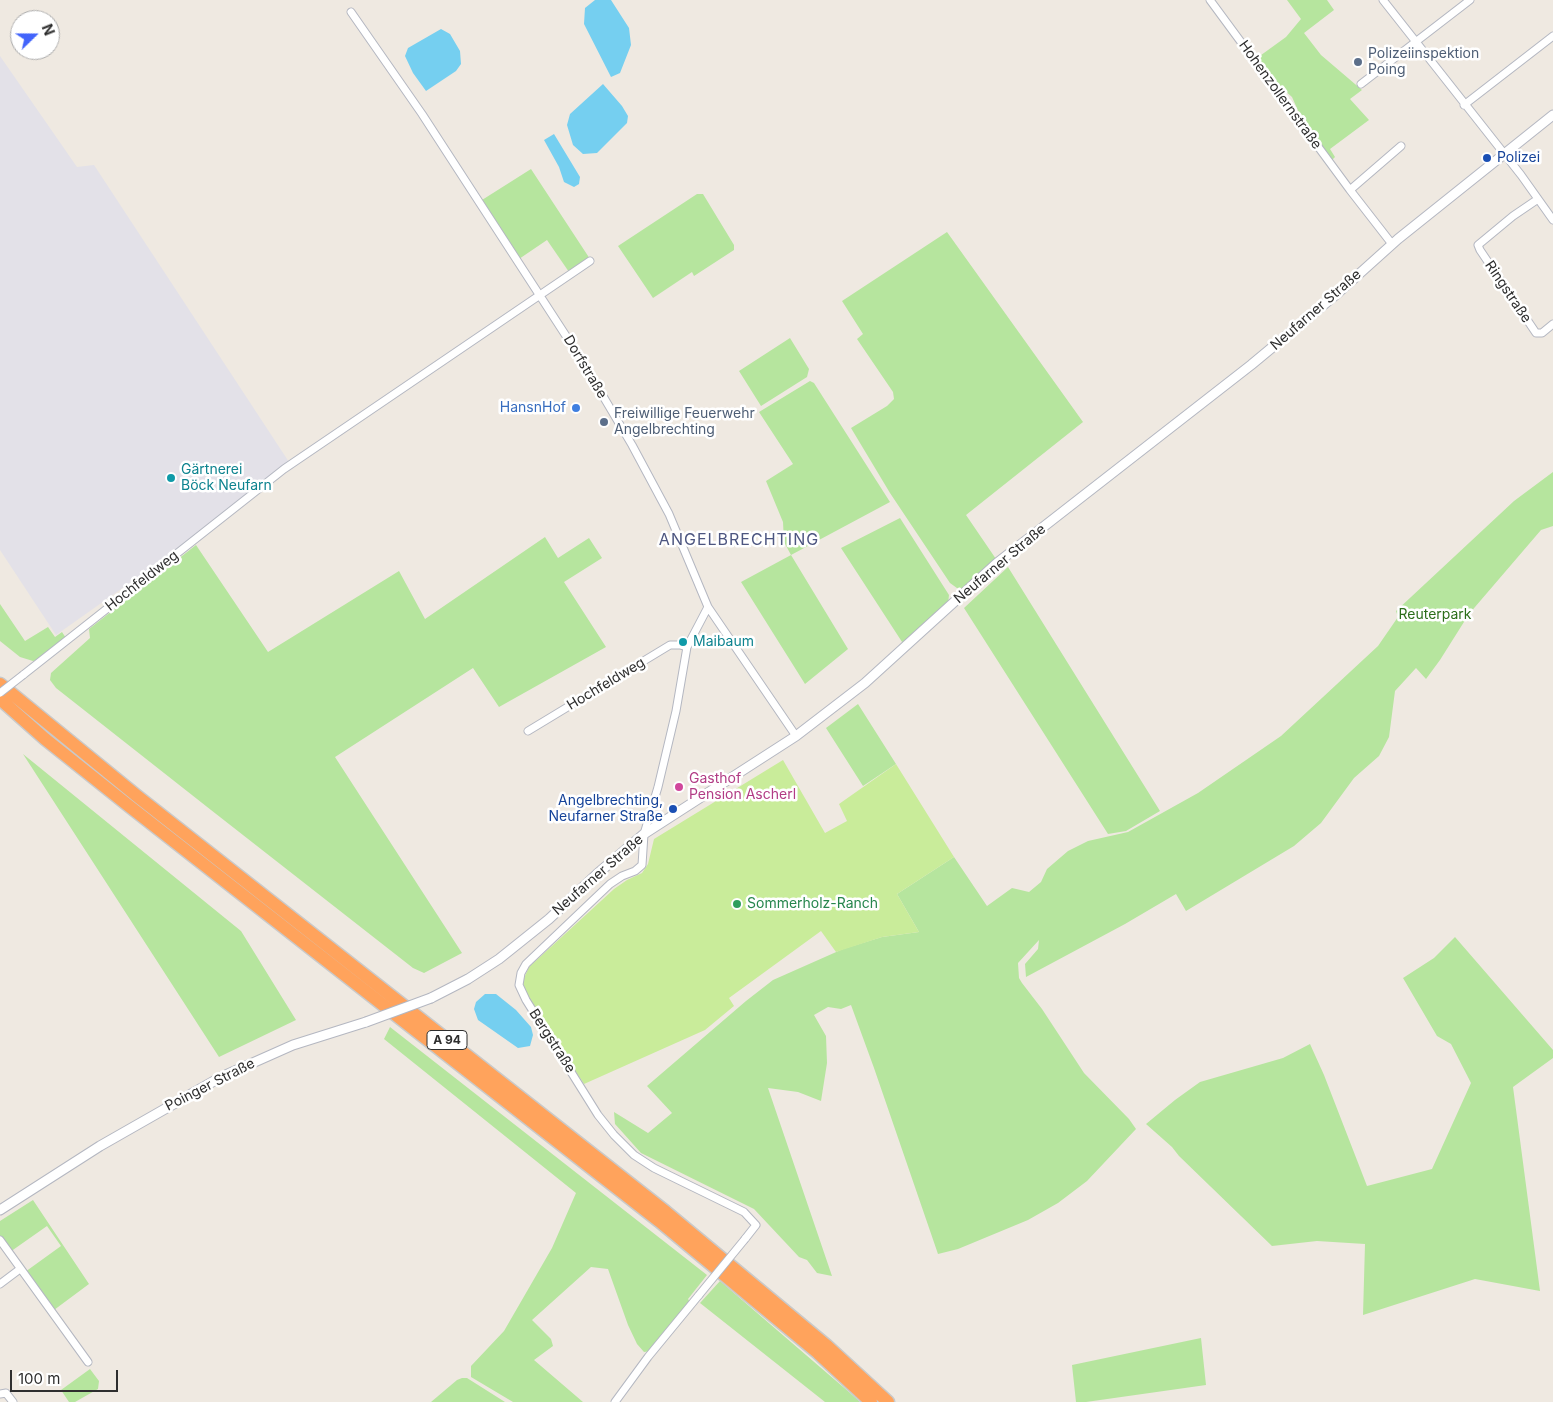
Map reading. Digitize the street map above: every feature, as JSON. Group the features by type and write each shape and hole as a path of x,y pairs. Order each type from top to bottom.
{"highway":[{"name":"A 94","path":"0,684 137,796 666,1212 826,1345 888,1402"},
{"name":"A 94","path":"0,699 45,739 122,800 659,1221 810,1347 871,1402"}],"street":[{"name":"Hohenzollernstraße","path":"1210,0 1392,244"},
{"path":"1383,0 1504,154 1553,220"},
{"path":"1361,84 1470,0"},
{"name":"Dorfstraße","path":"351,12 422,114 586,367 649,475 669,514 708,607 796,736"},
{"path":"1464,105 1553,36"},
{"name":"Neufarner Straße","path":"434,997 468,979 529,936 644,834 796,736 865,683 997,563 1252,365 1340,292 1392,244 1553,115"},
{"path":"1350,190 1401,146"},
{"name":"Ringstraße","path":"1538,199 1478,245 1536,333 1542,333 1553,324"},
{"name":"Hochfeldweg","path":"0,693 284,469 590,261"},
{"name":"Bergstraße","path":"615,1402 648,1357 756,1224 744,1212 654,1168 634,1155 614,1135 598,1114 526,1000 519,985 521,973 526,964 610,884 635,871 642,865 644,834 658,787 676,711 687,647 708,607"},
{"name":"Hochfeldweg","path":"528,731 670,646 680,645 687,647"},
{"name":"Poinger Straße","path":"0,1210 100,1146 221,1077 294,1045 366,1022 434,997"},
{"path":"0,1240 88,1362"},
{"path":"0,1284 20,1269"},
{"path":"0,1394 6,1393 12,1402"}],"shaded area":[{"path":"0,56 77,167 94,165 289,462 175,551 56,635 0,550"}],"green space":[{"path":"1287,0 1327,0 1334,10 1304,33 1321,55 1362,90 1350,99 1369,120 1330,149 1335,157 1331,161 1309,131 1310,128 1300,115 1292,97 1273,80 1257,58 1286,37 1301,19"},
{"path":"531,169 590,259 569,272 547,240 519,259 482,200"},
{"path":"697,194 703,194 734,245 734,250 694,276 692,272 653,298 618,246"},
{"path":"947,232 1083,422 966,515 996,559 961,591 950,583 890,493 851,428 887,406 894,399 893,392 857,339 863,334 842,301"},
{"path":"790,338 809,369 807,377 761,406 739,371"},
{"path":"810,381 814,383 890,502 791,555 784,542 783,522 766,481 793,464 759,412"},
{"name":"Reuterpark","path":"1553,472 1553,526 1541,530 1469,614 1426,679 1416,668 1395,691 1389,737 1379,756 1354,778 1321,823 1294,846 1186,911 1176,894 1125,924 1026,977 1025,964 1038,949 1039,940 1018,963 1019,978 1022,983 1042,1009 1084,1073 1129,1119 1136,1129 1087,1181 1058,1203 1028,1220 958,1249 938,1254 851,1005 841,1009 828,1007 814,1015 826,1036 827,1063 821,1101 798,1092 768,1088 832,1276 817,1273 807,1260 799,1257 754,1209 641,1153 615,1124 614,1112 648,1133 672,1113 647,1086 773,980 843,949 882,937 919,932 897,894 954,857 987,906 1012,888 1029,892 1041,882 1047,869 1068,851 1088,841 1128,832 1198,793 1281,736 1378,646 1398,617 1396,611 1514,501"},
{"path":"900,518 949,595 948,604 904,645 841,548"},
{"path":"545,537 558,558 589,538 602,558 564,582 606,647 499,707 473,668 335,757 462,953 424,973 413,968 211,810 56,688 50,680 51,673 90,638 89,629 196,545 268,652 399,571 425,619"},
{"path":"791,555 848,649 805,684 741,582"},
{"path":"1008,567 1160,811 1126,831 1108,834 964,608"},
{"path":"0,604 25,641 48,627 55,637 62,632 66,638 40,659 33,661 20,657 0,641"},
{"path":"858,704 896,764 863,786 826,728"},
{"path":"23,754 241,931 296,1020 219,1057"},
{"path":"783,760 825,833 847,821 839,804 896,764 954,857 897,894 919,932 882,937 836,952 821,931 729,998 734,1006 705,1030 584,1084 525,995 524,978 529,967 614,889 642,873 648,864 654,839"},
{"path":"1455,937 1553,1050 1553,1058 1513,1087 1540,1291 1475,1279 1363,1315 1365,1244 1317,1241 1272,1246 1172,1147 1146,1124 1200,1082 1283,1058 1310,1044 1367,1186 1432,1169 1471,1083 1451,1044 1437,1036 1403,978 1434,958"},
{"path":"390,1027 707,1275 688,1299 690,1302 651,1351 644,1352 637,1344 628,1325 608,1269 591,1267 532,1320 551,1339 553,1346 534,1360 583,1402 513,1402 471,1377 471,1366 504,1331 552,1248 576,1193 384,1039"},
{"path":"33,1200 89,1284 54,1310 25,1272 61,1246 47,1226 10,1252 0,1238 0,1221"},
{"path":"720,1281 860,1402 825,1402 700,1303"},
{"path":"1201,1338 1206,1385 1076,1402 1072,1365"},
{"path":"90,1369 99,1381 98,1389 75,1402 69,1402 61,1390"},
{"path":"462,1378 467,1378 505,1402 431,1402"}],"water":[{"path":"595,0 611,0 629,28 631,45 620,73 611,77 584,24 585,8"},
{"path":"441,29 450,34 460,51 461,64 456,71 426,91 413,73 405,56 408,48"},
{"path":"603,84 622,106 628,116 627,123 597,153 583,154 573,145 567,125 570,114"},
{"path":"554,134 580,177 579,184 574,187 564,182 559,167 544,140"},
{"path":"485,994 496,994 516,1010 531,1027 533,1035 530,1046 518,1048 478,1020 474,1009 476,1002"}],"place":[{"name":"Polizeiinspektion Poing","path":"1358,62"},
{"name":"Polizei","path":"1487,158"},
{"name":"HansnHof","path":"576,408"},
{"name":"Freiwillige Feuerwehr Angelbrechting","path":"604,422"},
{"name":"Gärtnerei Böck Neufarn","path":"171,478"},
{"name":"Maibaum","path":"683,642"},
{"name":"Gasthof Pension Ascherl","path":"679,787"},
{"name":"Angelbrechting, Neufarner Straße","path":"673,809"},
{"name":"Sommerholz-Ranch","path":"737,904"}],"district":[{"name":"ANGELBRECHTING","path":"739,540"}]}
